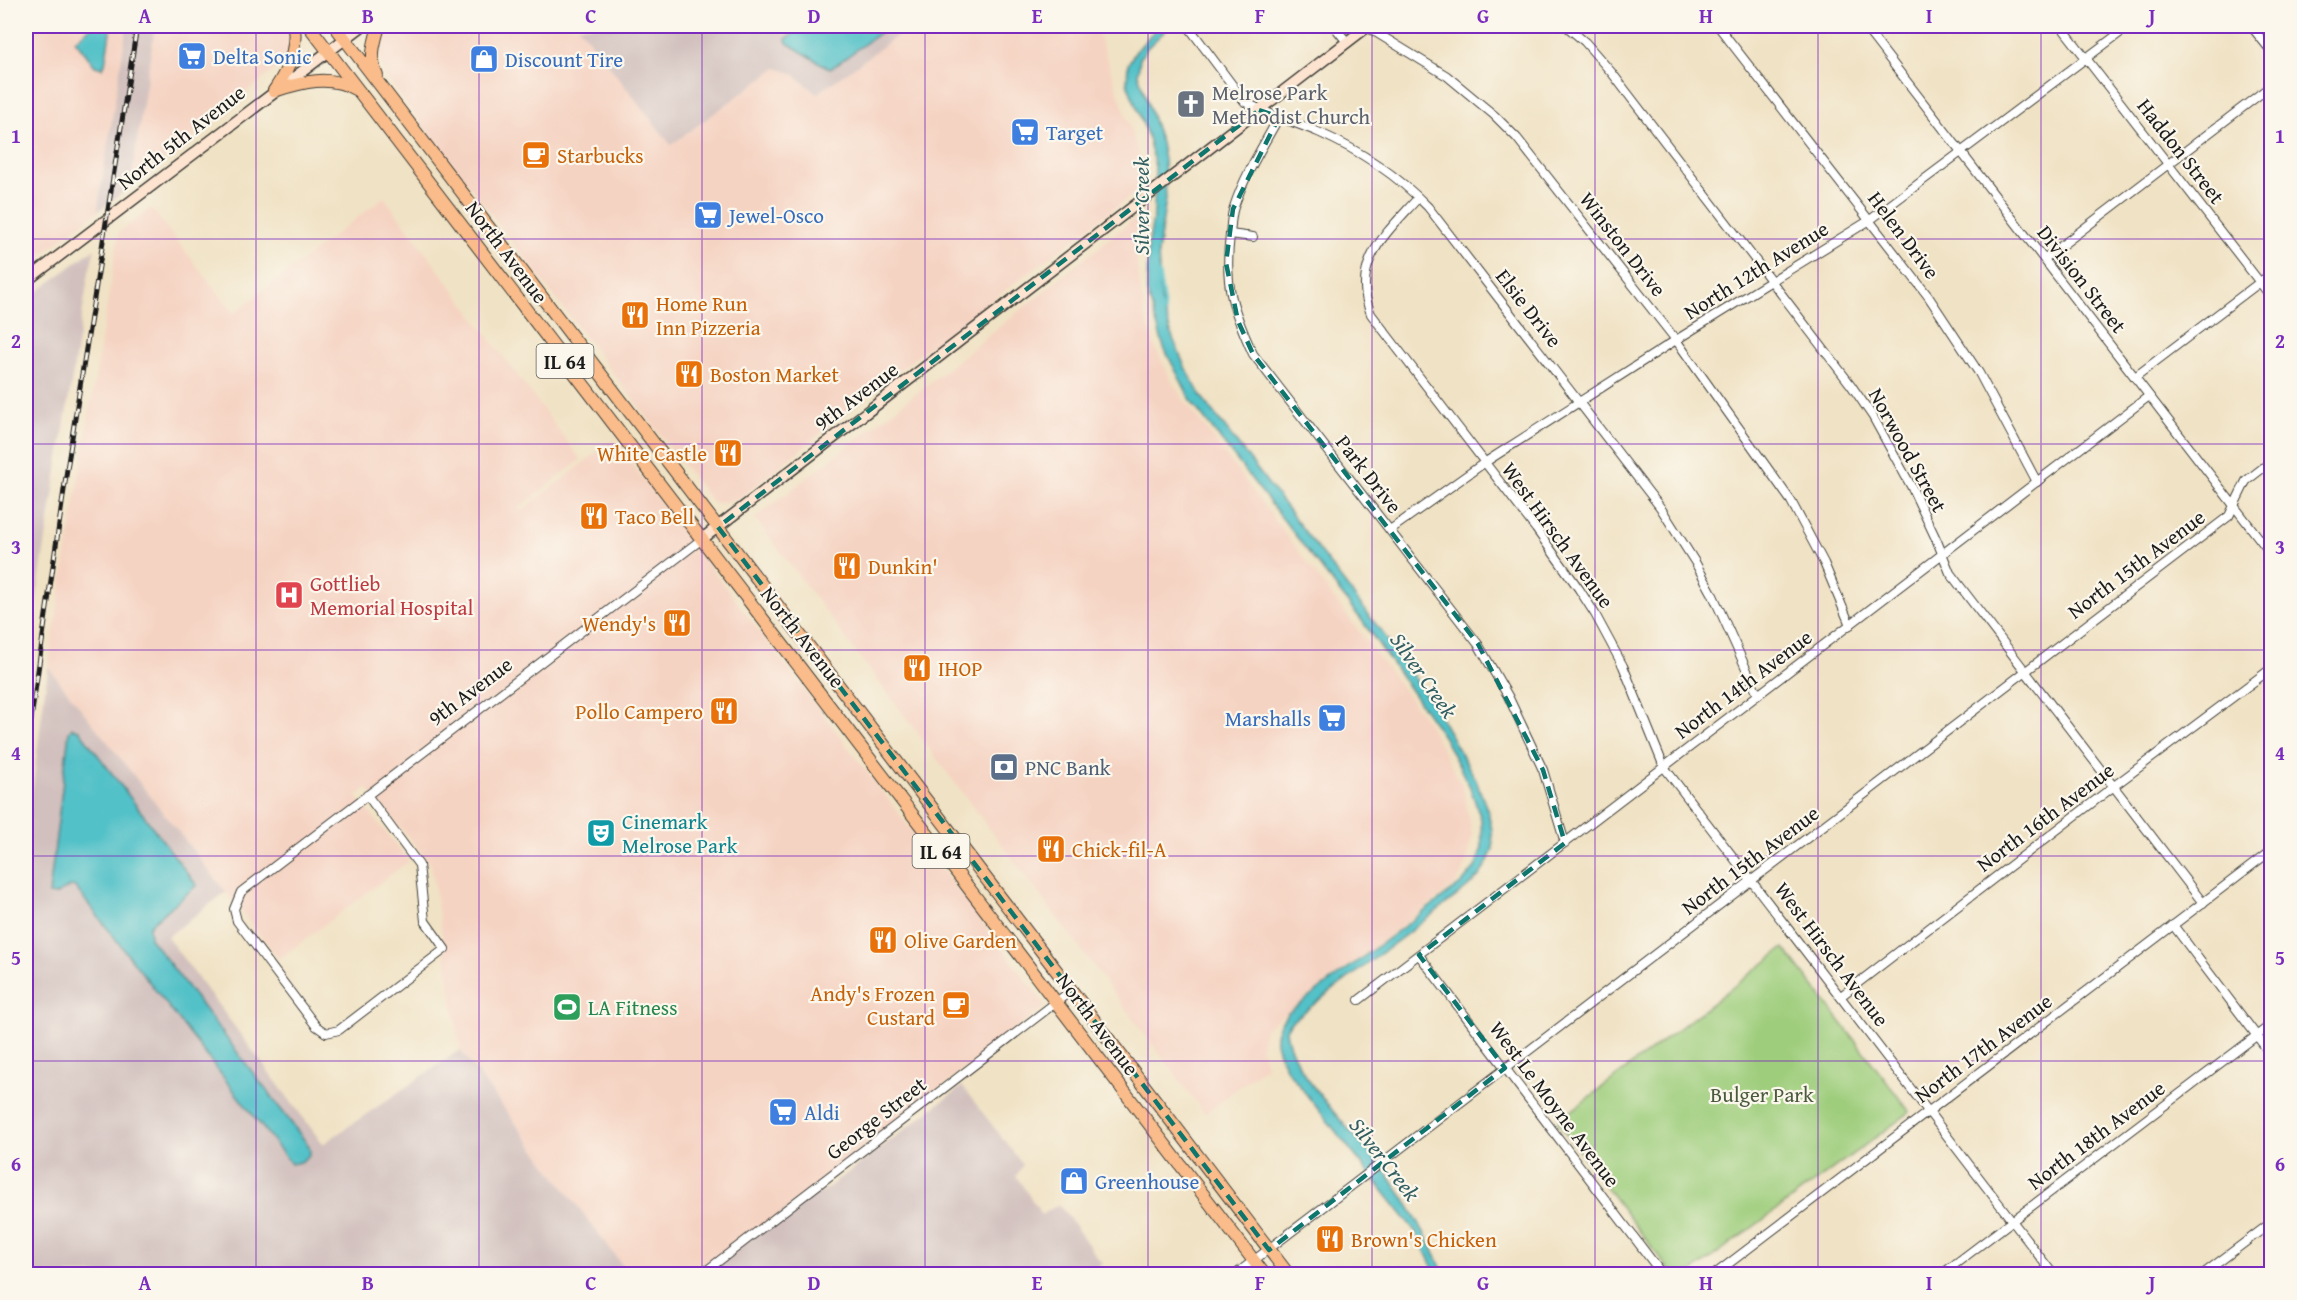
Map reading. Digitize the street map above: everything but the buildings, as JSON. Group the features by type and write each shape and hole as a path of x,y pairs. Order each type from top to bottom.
{"main road":[{"path":"274,91 291,59 294,26"},
{"name":"North Avenue","path":"309,26 1264,1275"},
{"name":"North Avenue","path":"335,26 1288,1275"},
{"path":"379,26 372,55 374,69 383,88"},
{"path":"274,91 301,83 328,81 342,83 360,92"}],"street":[{"name":"North 5th Avenue","path":"26,281 362,26"},
{"name":"Elsie Drive","path":"1188,26 1245,102 1259,110 1319,133 1359,153 1390,174 1419,198 1660,507 1695,562 1724,616 1758,695"},
{"path":"1334,26 1347,42"},
{"name":"9th Avenue","path":"367,795 419,865 424,921 445,949 339,1030 326,1033 316,1026 237,921 234,909 241,892 367,795 718,527 1368,26"},
{"name":"Winston Drive","path":"1368,26 1448,76 1494,115 1537,164 1676,340 1791,501 1824,563 1850,625"},
{"name":"Norwood Street","path":"1566,26 1585,42 1612,73 1873,417 1911,486 1950,573 2203,903"},
{"name":"Helen Drive","path":"1718,26 1870,220 1959,341 1996,404 2037,482"},
{"name":"Division Street","path":"1864,26 2271,555"},
{"path":"1872,36 1885,26"},
{"name":"Haddon Street","path":"2061,26 2271,298"},
{"name":"North 12th Avenue","path":"1390,530 1484,463 1676,340 1870,220 2129,26"},
{"path":"2251,26 2271,52"},
{"path":"2044,259 2271,85"},
{"name":"Park Drive","path":"1279,117 1244,181 1233,209 1226,263 1230,292 1238,321 1253,354 1478,644 1508,696 1542,770 1565,843"},
{"name":"West Hirsch Avenue","path":"1419,198 1380,241 1369,258 1364,275 1366,299 1377,324 1550,548 1595,614 1638,698 1664,766 2053,1275"},
{"path":"1230,234 1253,237"},
{"path":"2135,377 2271,273"},
{"name":"North 14th Avenue","path":"1359,1000 2150,396"},
{"name":"North 15th Avenue","path":"1236,1275 2229,516 2246,481 2271,461"},
{"name":"North 16th Avenue","path":"1841,996 2271,668"},
{"name":"North 17th Avenue","path":"1715,1275 2271,850"},
{"path":"2173,926 2271,1056"},
{"name":"West Le Moyne Avenue","path":"1419,955 1662,1275"},
{"name":"George Street","path":"702,1275 1072,990"},
{"name":"North 18th Avenue","path":"1942,1275 2271,1024"},
{"path":"2203,1275 2271,1222"}],"highlighted area":[{"path":"1259,110 1279,117 1233,209 1226,263 1238,321 1253,354 1478,644 1543,770 1565,843 1419,955 1505,1068 1269,1250 718,527"}],"shaded area":[{"path":"26,26 127,26 97,212 26,266"},
{"path":"127,26 155,26 130,187 97,212"},
{"path":"155,26 289,26 290,46 285,59 273,71 130,187"},
{"path":"393,26 578,26 671,145 776,68 792,73 817,94 911,26 1094,26 1149,183 921,353 739,499 721,503 712,502 384,75 380,55 381,35"},
{"path":"578,26 911,26 817,94 792,73 776,68 671,145"},
{"path":"384,197 581,460 519,508 521,511 613,440 1046,1006 703,1274 629,1274 460,1050 431,864 367,788 356,796 409,861 279,959 48,667 119,232 151,208 234,313"},
{"path":"1139,215 1137,267 1144,313 1156,349 1170,378 1184,400 1426,720 1463,787 1472,836 1463,873 1454,886 1265,1029 1261,1049 1266,1066 1205,1114 755,518 932,381"},
{"path":"95,248 89,272 26,663 26,301"},
{"path":"48,667 226,892 167,937 323,1144 460,1050 629,1274 26,1274 26,839"},
{"path":"962,1086 1023,1165 1016,1176 1042,1215 1059,1204 1102,1264 1088,1274 703,1274 815,1187 821,1193"}],"green space":[{"name":"Bulger Park","path":"1784,948 1910,1112 1689,1274 1672,1274 1557,1122"}],"water":[{"path":"92,26 111,26 105,64 102,68 95,66 75,40"},
{"path":"804,26 889,26 830,69 787,43 786,39"},
{"path":"1159,26 1170,26 1140,58 1138,74 1161,143 1164,160 1166,199 1158,253 1161,300 1172,336 1201,396 1397,652 1436,710 1475,778 1488,812 1493,849 1480,875 1467,888 1291,1022 1286,1029 1290,1047 1299,1066 1398,1189 1433,1249 1444,1274 1436,1274 1415,1231 1287,1070 1279,1054 1276,1035 1288,1013 1462,883 1476,866 1482,847 1481,819 1470,787 1443,736 1363,622 1193,404 1164,348 1147,292 1148,247 1154,212 1155,167 1148,137 1127,83 1128,64 1136,51"},
{"path":"72,728 79,730 195,883 196,886 153,922 149,927 150,938 309,1146 310,1154 301,1162 291,1164 75,887 71,886 55,895 49,894 69,732"}],"waterway":[{"name":"Silver Creek","path":"1159,274 1165,312"}],"railway":[{"path":"26,754 67,469 137,26"}],"place":[{"name":"Delta Sonic","path":"192,56"},
{"name":"Discount Tire","path":"484,59"},
{"name":"Melrose Park Methodist Church","path":"1191,104"},
{"name":"Target","path":"1025,132"},
{"name":"Starbucks","path":"536,155"},
{"name":"Jewel-Osco","path":"708,215"},
{"name":"Home Run Inn Pizzeria","path":"635,315"},
{"name":"Boston Market","path":"689,374"},
{"name":"White Castle","path":"728,453"},
{"name":"Taco Bell","path":"594,516"},
{"name":"Dunkin'","path":"847,566"},
{"name":"Gottlieb Memorial Hospital","path":"289,595"},
{"name":"Wendy's","path":"677,623"},
{"name":"IHOP","path":"917,668"},
{"name":"Pollo Campero","path":"724,711"},
{"name":"Marshalls","path":"1332,718"},
{"name":"PNC Bank","path":"1004,767"},
{"name":"Cinemark Melrose Park","path":"601,833"},
{"name":"Chick-fil-A","path":"1051,849"},
{"name":"Olive Garden","path":"883,940"},
{"name":"Andy's Frozen Custard","path":"956,1005"},
{"name":"LA Fitness","path":"567,1007"},
{"name":"Aldi","path":"783,1112"},
{"name":"Greenhouse","path":"1074,1181"},
{"name":"Brown's Chicken","path":"1330,1239"}]}
